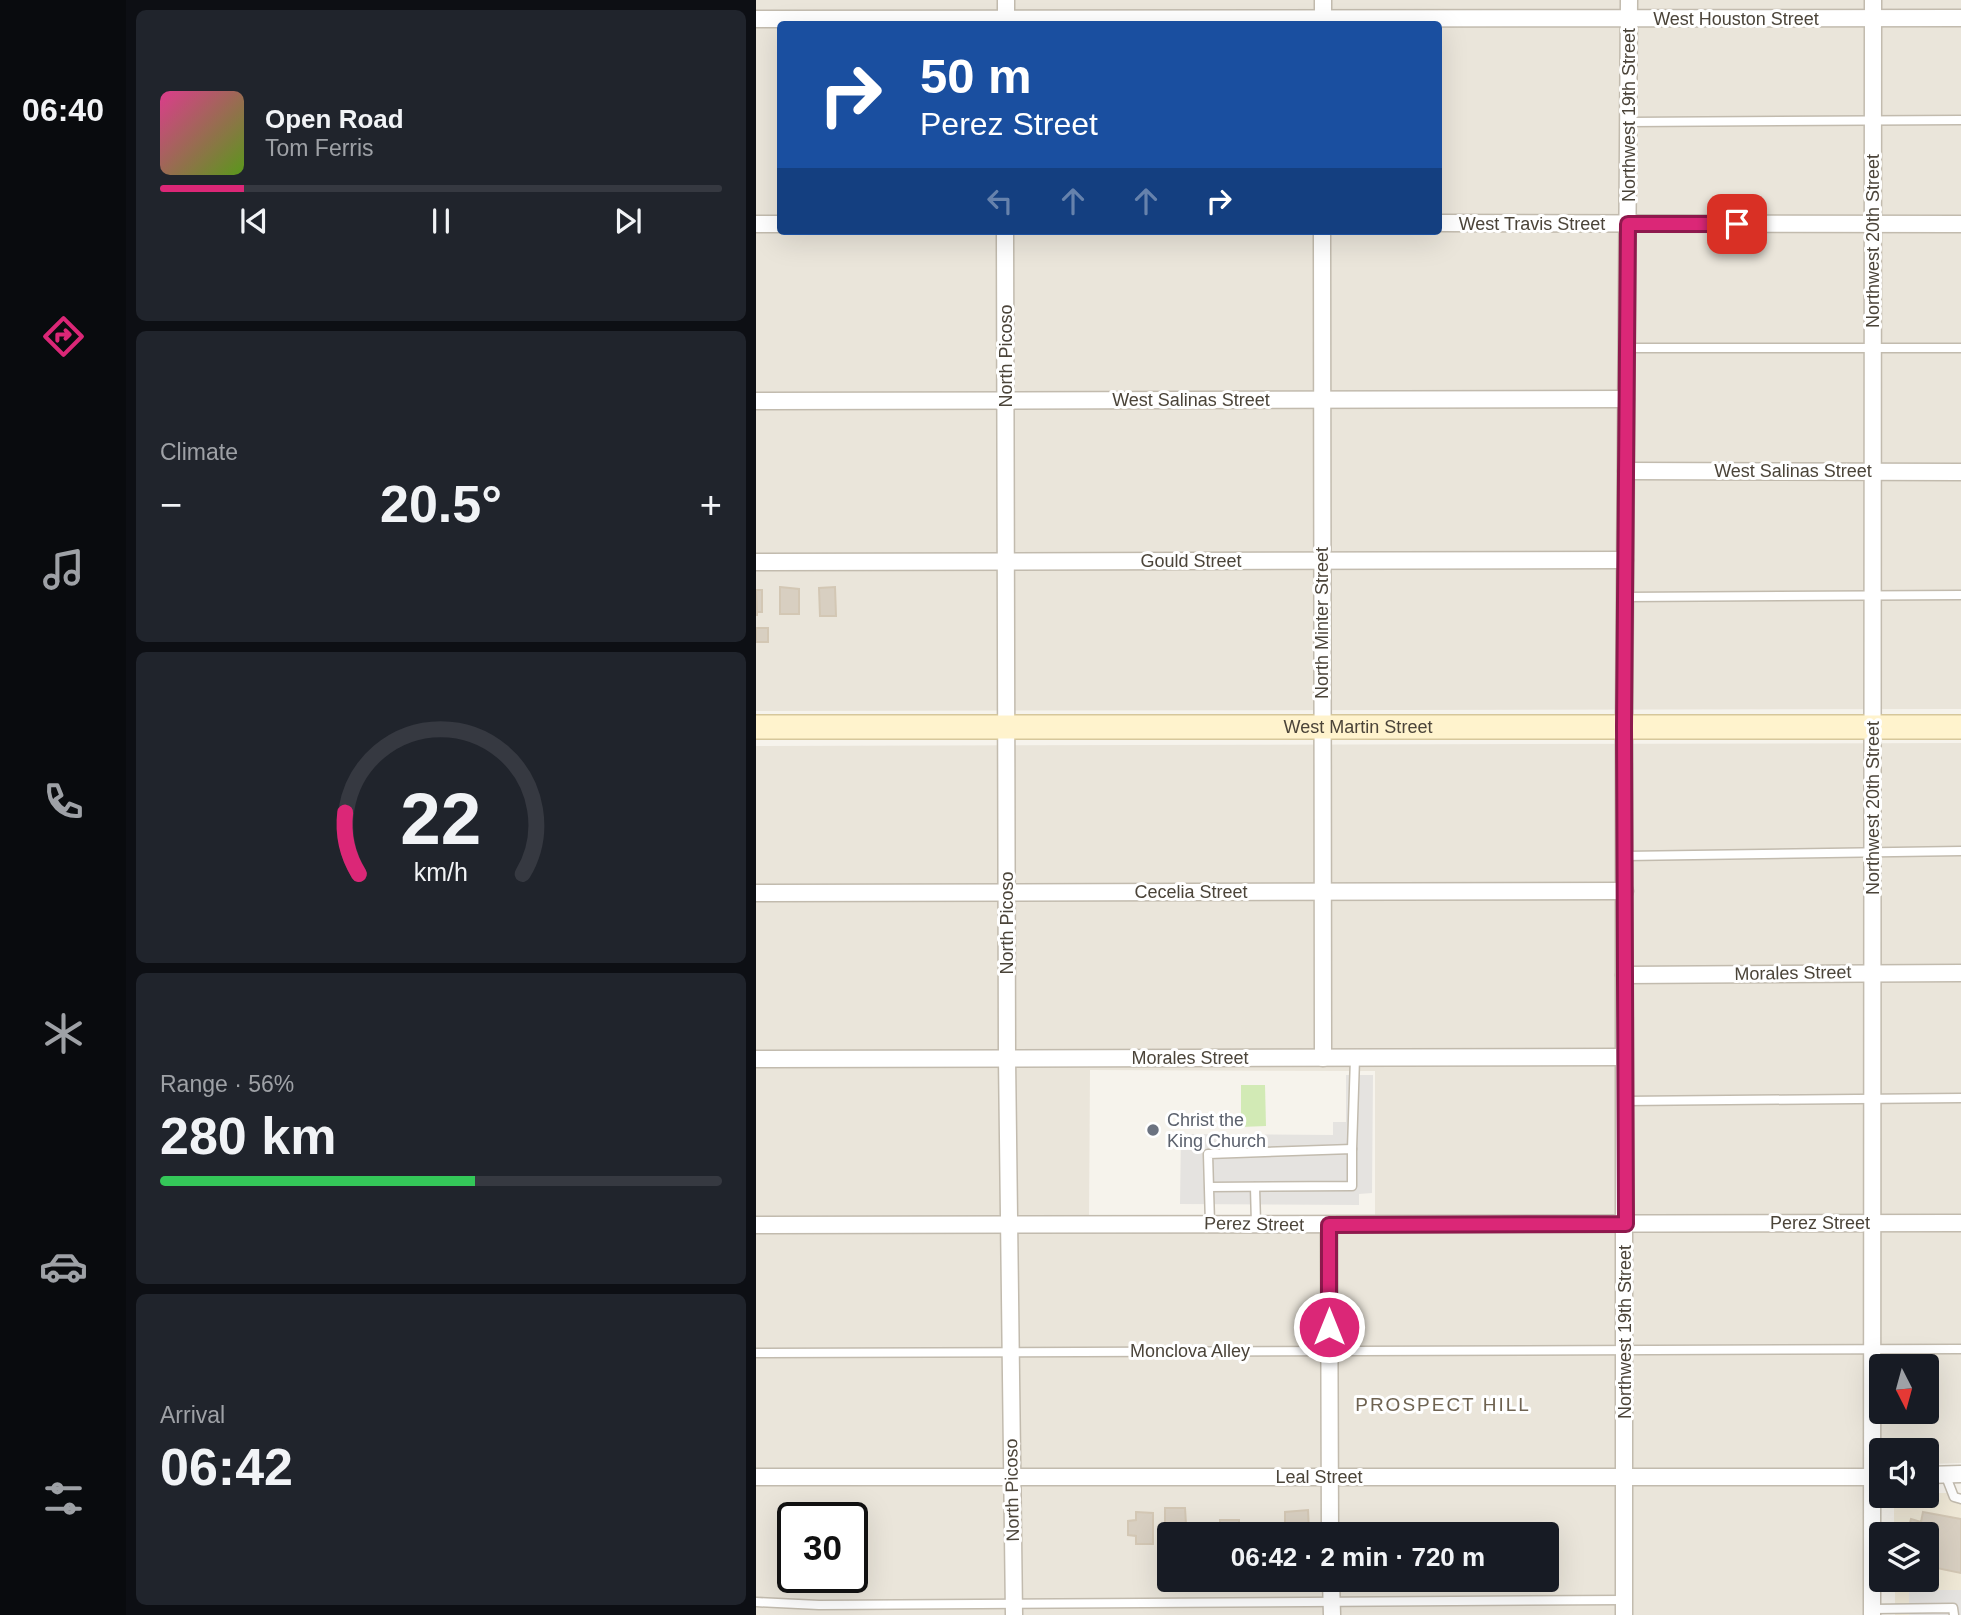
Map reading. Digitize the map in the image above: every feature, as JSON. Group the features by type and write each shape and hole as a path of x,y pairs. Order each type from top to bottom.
{"main road":[{"name":"West Martin Street","path":"756,727 1961,727"}],"street":[{"path":"1006,0 1006,21"},
{"path":"1322,21 1323,0"},
{"name":"Northwest 19th Street","path":"1624,1608 1624,727 1629,0"},
{"name":"Northwest 20th Street","path":"1873,0 1873,1348 1876,1438"},
{"name":"West Houston Street","path":"756,19 923,21"},
{"name":"West Houston Street","path":"1322,21 1961,19"},
{"name":"West Travis Street","path":"1442,223 1961,224"},
{"path":"756,224 777,224"},
{"name":"North Picoso","path":"1005,235 1007,1058 1014,1609"},
{"name":"North Minter Street","path":"1322,235 1323,1058"},
{"name":"West Salinas Street","path":"756,401 1626,399"},
{"name":"West Salinas Street","path":"1626,471 1961,472"},
{"name":"Gould Street","path":"756,562 1625,560"},
{"name":"Cecelia Street","path":"756,893 1625,891"},
{"name":"Morales Street","path":"1625,975 1961,973"},
{"name":"Morales Street","path":"756,1059 1624,1057"},
{"name":"Perez Street","path":"756,1225 1961,1223"},
{"path":"1329,1225 1330,1522"},
{"name":"Leal Street","path":"756,1477 1869,1477"},
{"name":"Northwest 20th Street","path":"1872,1612 1877,1508"}],"lane":[{"path":"1630,122 1961,120"},
{"path":"1627,348 1961,348"},
{"path":"1625,597 1961,595"},
{"path":"1625,856 1873,850 1961,851"},
{"path":"1209,1187 1352,1186 1355,1058"},
{"path":"1624,1101 1961,1098"},
{"path":"1210,1224 1208,1154 1352,1149"},
{"path":"1255,1187 1256,1224"},
{"name":"Monclova Alley","path":"756,1353 1961,1349"},
{"path":"1953,1474 1954,1497 1961,1499"},
{"path":"756,1602 1014,1609 1624,1608"},
{"path":"1872,1612 1954,1608 1954,1615"}],"shaded area":[{"path":"756,0 1961,0 1961,709 756,711"},
{"path":"1961,743 1961,1463 1939,1464 1939,1438 1869,1438 1869,1465 1865,1465 1863,1615 756,1615 756,746","holes":["1090,1070 1375,1071 1375,1218 1089,1216"]},
{"path":"1346,1075 1373,1075 1372,1193 1359,1194 1359,1205 1180,1204 1181,1134 1333,1135 1333,1122 1346,1122"},
{"path":"1939,1493 1961,1493 1961,1615 1895,1615 1895,1592 1939,1592 1939,1522 1894,1522 1894,1508 1939,1508"},
{"path":"1961,1590 1961,1615 1909,1615 1909,1592"}],"green space":[{"path":"1241,1085 1265,1085 1266,1126 1241,1127"}],"building":[{"path":"780,587 799,589 799,614 780,614"},
{"path":"835,587 836,616 820,616 819,588"},
{"path":"756,590 762,590 762,612 757,612 757,616"},
{"path":"756,628 768,628 768,642 756,642"},
{"path":"1165,1508 1185,1508 1186,1522 1165,1522"},
{"path":"1308,1510 1309,1522 1285,1522 1285,1512"},
{"path":"1136,1512 1153,1513 1153,1544 1136,1544 1136,1536 1128,1535 1128,1521 1136,1520"},
{"path":"1923,1512 1961,1519 1961,1573 1939,1568 1939,1522 1921,1522"},
{"path":"1220,1520 1239,1520 1239,1522"}],"place":[{"name":"Christ the King Church","path":"1153,1130"}],"district":[{"name":"PROSPECT HILL","path":"1443,1404"}],"route":[{"path":"1329,1327 1329,1225 1626,1224 1624,727 1628,224 1737,224"}]}
